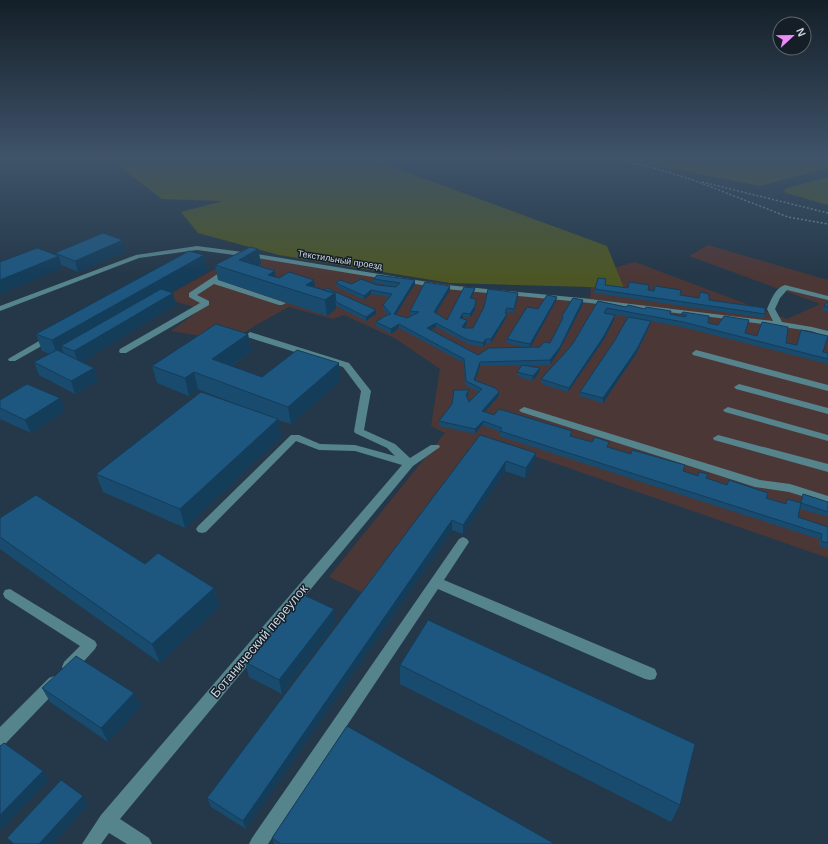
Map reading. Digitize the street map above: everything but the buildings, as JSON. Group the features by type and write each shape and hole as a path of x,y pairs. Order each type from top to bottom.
{"street":[{"name":"Текстильный проезд","path":"0,309 138,256 197,248 251,255 446,286 581,300 779,324 812,329 828,334"},
{"path":"190,257 204,249"},
{"path":"123,351 206,303 192,295 251,255"},
{"path":"214,281 282,303"},
{"path":"779,324 771,309 776,297 785,287 828,298"},
{"path":"12,359 60,332"},
{"path":"250,335 346,365 366,392 359,430 391,446 409,463"},
{"path":"696,353 828,388"},
{"path":"739,387 828,411"},
{"path":"524,410 759,484 790,488 828,500"},
{"path":"728,410 828,438"},
{"path":"202,529 294,437 319,447 355,448 409,463"},
{"path":"718,438 828,468"},
{"name":"Ботанический переулок","path":"90,844 107,821 409,463 435,447"},
{"path":"258,844 463,542"},
{"path":"436,582 650,674"},
{"path":"0,738 27,712 90,645 10,594"},
{"path":"107,821 143,844"}],"path":[{"path":"738,197 788,217 828,224"},
{"path":"764,197 828,213"}],"shaded area":[{"path":"708,245 828,280 828,558 485,439 368,595 329,577 445,433 431,426 440,369 396,339 344,315 333,319 289,307 256,325 232,341 171,331 201,309 163,298 240,255 533,296 590,298 592,274 635,262 787,319 820,304 689,256"}],"green space":[{"path":"160,197 475,197 607,246 624,288 450,283 279,255 198,233 181,212 223,201 162,199"},
{"path":"802,197 828,197 828,205"}]}
